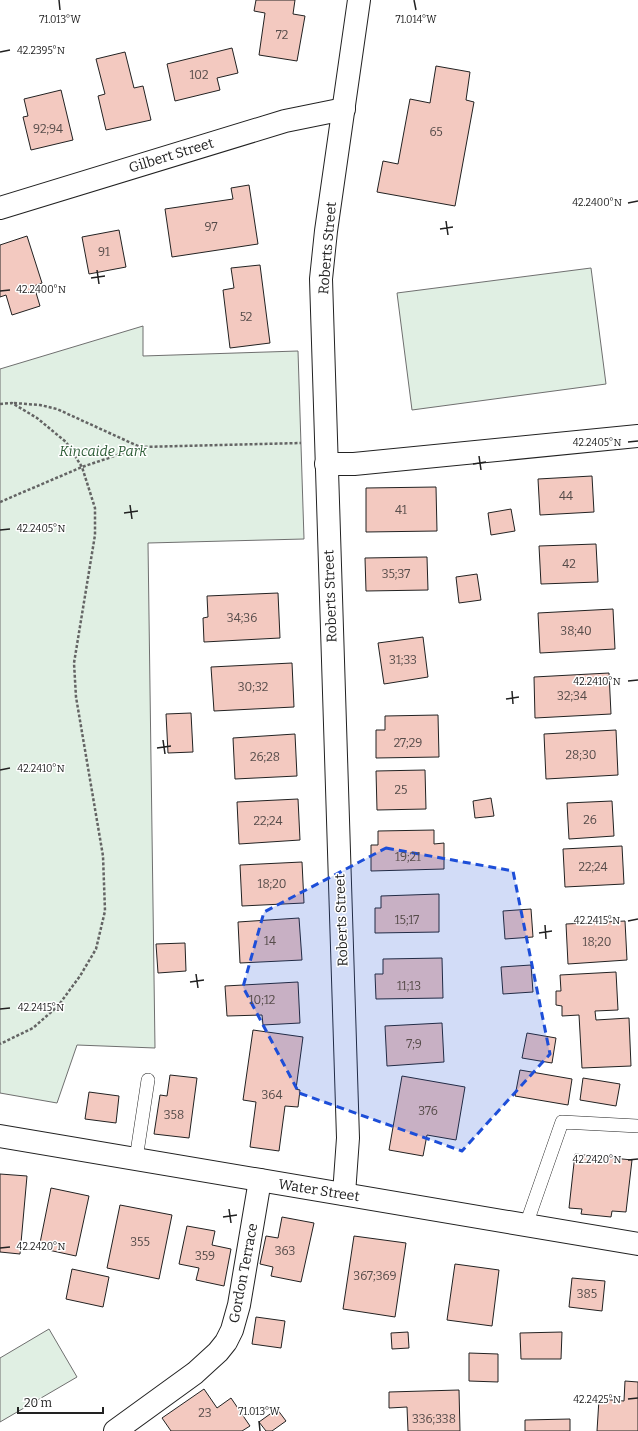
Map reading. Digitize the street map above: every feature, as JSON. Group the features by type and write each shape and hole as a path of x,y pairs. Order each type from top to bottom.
{"street":[{"name":"Roberts Street","path":"344,1194 348,1138 321,279 326,231 359,0"},
{"name":"Gilbert Street","path":"0,208 285,121 344,109"},
{"path":"326,464 354,464 638,436"},
{"name":"Water Street","path":"0,1136 638,1244"},
{"name":"Gordon Terrace","path":"115,1431 195,1373 218,1352 226,1342 232,1330 239,1304 260,1180"}],"lane":[{"path":"136,1159 148,1080"},
{"path":"526,1224 562,1122 638,1126"}],"path":[{"path":"0,404 12,403 40,405 57,409 140,447"},
{"path":"0,1044 33,1028 58,1006 80,976 96,949 105,911 103,856 76,697 74,663 95,535 95,508 82,467 66,442 37,418 12,403"},
{"path":"0,502 82,467 140,447 326,442"}],"highlighted area":[{"path":"386,848 513,871 550,1054 462,1151 299,1093 243,987 264,912"}],"green space":[{"path":"591,268 606,384 412,410 397,293"},
{"name":"Kincaide Park","path":"143,326 143,356 298,351 304,539 148,543 155,1048 77,1045 57,1103 0,1093 0,369"},
{"path":"49,1329 77,1377 0,1422 0,1358"}],"building":[{"path":"256,0 295,0 293,14 305,16 297,61 259,55 265,13 254,11"},
{"path":"232,48 238,73 217,78 220,90 175,101 167,64"},
{"path":"125,52 134,88 143,86 151,120 106,130 98,96 105,94 96,59"},
{"path":"436,66 470,72 466,100 474,102 455,206 377,192 383,161 398,164 410,99 430,103"},
{"path":"61,90 73,140 31,150 23,117 28,116 24,99"},
{"path":"249,185 258,244 172,257 165,209 233,199 231,188"},
{"path":"119,230 126,267 89,274 82,237"},
{"path":"27,236 42,283 34,286 40,306 12,315 6,295 0,297 0,245"},
{"path":"260,265 270,343 230,348 223,290 234,288 231,268"},
{"path":"592,476 594,512 540,515 538,479"},
{"path":"436,487 437,531 366,532 366,488"},
{"path":"511,509 515,531 491,535 488,513"},
{"path":"596,544 598,582 541,584 539,546"},
{"path":"427,557 428,590 366,591 365,558"},
{"path":"477,574 481,600 459,603 456,577"},
{"path":"278,593 280,638 204,642 203,618 208,617 207,596"},
{"path":"613,609 615,649 540,653 538,613"},
{"path":"423,637 428,677 384,684 378,643"},
{"path":"292,663 294,707 214,711 211,667"},
{"path":"609,673 611,714 535,718 534,677"},
{"path":"191,713 193,752 168,753 166,714"},
{"path":"438,715 439,757 376,758 376,730 385,730 385,716"},
{"path":"616,730 618,775 546,779 544,734"},
{"path":"295,734 297,776 235,779 233,738"},
{"path":"425,770 426,809 377,810 376,771"},
{"path":"491,798 494,816 475,818 473,801"},
{"path":"298,799 300,840 239,844 237,802"},
{"path":"612,801 614,836 569,839 567,803"},
{"path":"434,830 434,844 444,843 444,869 371,871 371,845 378,845 378,831"},
{"path":"622,846 624,884 565,887 563,849"},
{"path":"302,862 304,903 242,906 240,865"},
{"path":"439,894 439,932 375,933 375,908 381,908 381,896"},
{"path":"531,909 533,937 505,939 503,911"},
{"path":"299,918 302,960 240,963 238,922"},
{"path":"625,921 627,960 568,964 566,924"},
{"path":"185,943 186,971 158,973 156,944"},
{"path":"442,958 443,998 376,999 375,974 383,974 383,959"},
{"path":"531,965 533,992 503,994 501,967"},
{"path":"616,972 618,1010 595,1011 596,1020 629,1018 631,1066 582,1068 579,1015 562,1016 562,1006 556,1005 556,991 561,991 560,975"},
{"path":"298,982 300,1023 263,1025 262,1015 227,1016 225,986"},
{"path":"442,1023 444,1062 387,1066 385,1026"},
{"path":"253,1030 303,1037 296,1089 300,1090 298,1107 285,1106 279,1151 250,1147 256,1102 243,1100"},
{"path":"527,1033 556,1038 552,1063 522,1058"},
{"path":"520,1070 572,1079 568,1105 515,1096"},
{"path":"170,1075 197,1078 189,1138 154,1134 160,1095 167,1096"},
{"path":"402,1076 465,1087 456,1140 427,1135 423,1156 389,1150"},
{"path":"583,1078 620,1084 616,1106 580,1100"},
{"path":"89,1092 119,1096 116,1123 85,1119"},
{"path":"575,1154 632,1160 626,1212 612,1211 611,1217 581,1214 582,1209 569,1208"},
{"path":"0,1174 27,1176 20,1254 0,1252"},
{"path":"51,1188 89,1196 76,1256 39,1248"},
{"path":"120,1205 172,1215 159,1279 107,1268"},
{"path":"282,1217 314,1223 301,1282 271,1276 273,1267 260,1264 266,1236 278,1238"},
{"path":"187,1226 215,1231 212,1245 231,1249 224,1286 196,1280 199,1268 179,1264"},
{"path":"354,1236 406,1243 395,1317 343,1309"},
{"path":"455,1264 499,1270 492,1326 447,1320"},
{"path":"72,1269 109,1277 103,1307 66,1299"},
{"path":"572,1278 605,1281 602,1311 569,1307"},
{"path":"256,1317 285,1321 281,1348 252,1344"},
{"path":"408,1332 409,1348 392,1349 391,1333"},
{"path":"562,1332 561,1359 521,1359 520,1333"},
{"path":"469,1353 498,1354 498,1382 469,1381"},
{"path":"625,1381 638,1382 638,1431 597,1431 599,1399 624,1401"},
{"path":"204,1389 217,1408 231,1398 250,1426 242,1431 171,1431 162,1418"},
{"path":"459,1390 460,1431 408,1431 407,1407 389,1408 389,1392"},
{"path":"277,1409 286,1421 272,1431 266,1431 259,1422"},
{"path":"570,1419 570,1431 525,1431 525,1420"}]}
